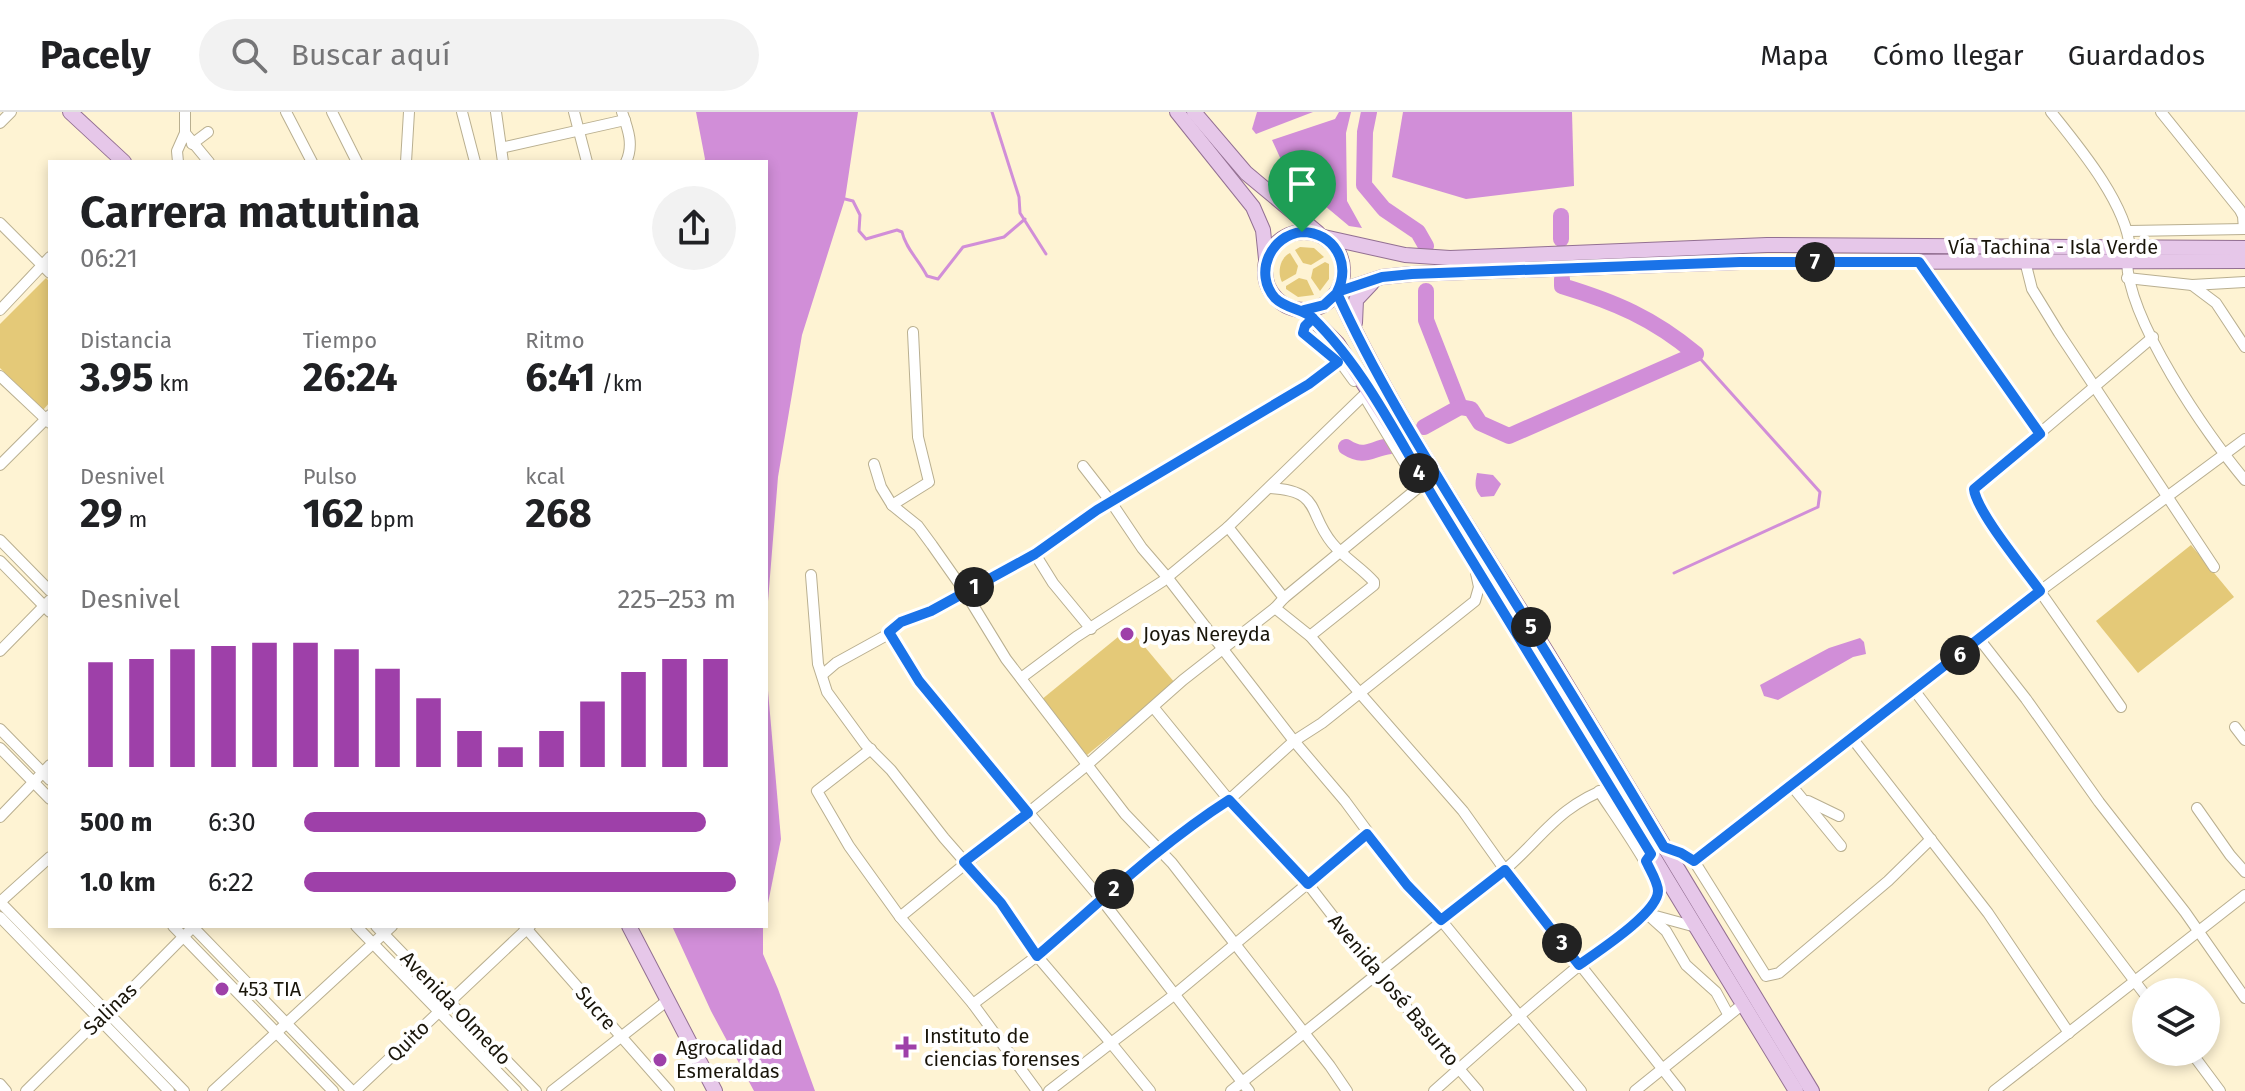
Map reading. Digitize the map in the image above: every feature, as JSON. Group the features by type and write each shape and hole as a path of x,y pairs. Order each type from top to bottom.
{"main road":[{"path":"70,112 122,160"},
{"path":"1177,112 1253,207 1263,230 1267,284 1274,296 1290,308 1308,314 1342,349 1423,486 1474,563 1605,789 1703,924 1812,1091"},
{"path":"1194,112 1246,173 1327,237 1336,249 1343,276 1337,292 1324,305 1308,314"},
{"path":"1266,263 1271,251 1284,238 1302,232 1327,237"},
{"name":"Vía Tachina - Isla Verde","path":"1327,237 1405,255 1450,258 1767,245 2128,254 2245,261"},
{"name":"Vía Tachina - Isla Verde","path":"1337,292 1382,277 1450,272 1740,262 2025,261 2245,248"},
{"path":"1358,339 1354,314 1356,300 1364,288 1382,277"},
{"path":"1337,292 1358,339 1407,427 1602,742 1654,854"},
{"path":"1703,924 1743,1004 1796,1091"},
{"path":"630,928 710,1089"}],"street":[{"path":"0,123 11,112"},
{"path":"178,160 177,151 185,133 185,112"},
{"path":"286,112 311,160"},
{"path":"332,112 356,160"},
{"path":"406,160 409,112"},
{"path":"462,112 474,160"},
{"path":"496,112 503,160"},
{"path":"574,112 586,160"},
{"path":"2129,231 2244,229 2240,210 2161,112"},
{"path":"2056,114 2114,199 2129,231 2127,278 2153,337 2196,412 2245,480"},
{"path":"501,148 579,131 624,116 629,133 630,154 627,160"},
{"path":"192,144 208,132"},
{"path":"185,133 207,160"},
{"path":"0,223 47,265 0,310"},
{"path":"2025,261 2032,289 2214,567"},
{"path":"1919,262 2040,434"},
{"path":"2127,278 2192,285 2245,282"},
{"path":"2192,285 2216,303 2245,347"},
{"path":"900,917 1275,608 1339,550 1423,486 1350,374 1303,333 1308,314"},
{"path":"892,505 929,482 918,437 913,332"},
{"path":"2121,707 1990,520 1974,495 1974,489 2153,337"},
{"path":"822,675 901,622 931,611 1035,554 1060,534 1309,384 1338,362"},
{"path":"0,376 48,418"},
{"path":"1021,678 1076,637 1167,577 1228,527 1363,396"},
{"path":"0,465 48,420"},
{"path":"1694,861 2040,591 2245,439"},
{"path":"874,464 881,487 892,505 918,526 965,592 1006,659 1125,814 1162,851 1235,943 1347,1091"},
{"path":"1083,466 1142,548 1345,801 1407,885 1441,920 1581,1091"},
{"path":"1270,488 1290,489 1306,498 1331,541 1373,580 1374,585 1310,636"},
{"path":"1228,527 1284,598"},
{"path":"0,540 48,589"},
{"path":"1035,554 1053,583 1091,629"},
{"path":"0,561 48,606 0,651"},
{"path":"973,1004 1037,956 1099,900 1206,814 1229,800 1294,741 1361,694 1475,601 1479,587 1474,563"},
{"path":"811,575 817,650 827,692 964,862 1001,903 1037,956 1150,1091"},
{"path":"1275,608 1310,636 1463,811 1505,870 1680,1091"},
{"path":"889,632 919,681 1105,904 1245,1087"},
{"path":"1980,640 2198,930 2245,998"},
{"path":"1914,690 2133,978"},
{"name":"Avenida José Basurto","path":"1154,708 1229,800 1308,884 1377,973 1478,1091"},
{"path":"2235,727 2245,740"},
{"path":"0,729 48,773 33,782 0,817"},
{"path":"1852,738 1988,913 2069,1033"},
{"path":"0,748 48,797"},
{"path":"871,749 817,791 849,846 900,917 973,1004 1037,1091"},
{"path":"1791,785 1841,846"},
{"path":"1231,1091 1245,1087 1304,1032 1505,870 1554,820 1578,802 1605,789"},
{"path":"1804,799 1839,816"},
{"path":"2197,808 2245,872"},
{"path":"1049,1091 1174,995 1367,834"},
{"path":"1434,1091 1579,965 1646,913 1658,892 1654,854 1681,853 1694,861 1764,976 1774,975 1888,881 1931,839"},
{"path":"48,859 0,902 169,1091"},
{"path":"2138,978 2245,895"},
{"path":"1646,913 1703,924 1719,908 1719,902"},
{"path":"1646,913 1666,931 1681,960 1716,992 1728,1014"},
{"path":"0,917 184,1091"},
{"path":"175,928 333,1091"},
{"name":"Salinas","path":"26,1091 191,928"},
{"path":"195,928 354,1091"},
{"name":"Avenida Olmedo","path":"358,928 516,1091"},
{"name":"Quito","path":"354,1091 526,928"},
{"name":"Sucre","path":"528,928 669,1091"},
{"path":"213,1091 373,944 384,929"},
{"name":"Avenida Olmedo","path":"384,929 536,1091"},
{"path":"1994,1091 2132,982"},
{"path":"552,1091 668,1000"},
{"path":"1635,1091 1743,1004"},
{"path":"2201,1066 2220,1091"},
{"path":"0,1084 6,1091"}],"shaded area":[{"path":"696,112 858,112 845,199 802,335 778,477 768,601 768,160 705,159"},
{"path":"1257,112 1313,112 1256,134 1252,129"},
{"path":"1339,112 1351,112 1346,133 1347,201 1362,228 1349,226 1288,175 1272,140 1335,119"},
{"path":"1403,112 1572,112 1574,186 1466,199 1392,177"},
{"path":"1300,247 1314,248 1324,257 1311,265 1303,263 1295,250"},
{"path":"1290,253 1298,266 1296,274 1282,282 1280,266"},
{"path":"1325,262 1329,264 1329,279 1320,291 1311,278 1313,269"},
{"path":"46,278 48,280 48,404 43,410 0,368 0,324"},
{"path":"1299,278 1307,280 1314,295 1298,297 1286,289"},
{"path":"1477,473 1493,475 1501,484 1494,496 1481,497 1476,486"},
{"path":"2191,545 2234,597 2138,673 2096,621"},
{"path":"1129,628 1175,683 1087,755 1041,700"},
{"path":"1860,638 1866,654 1853,657 1778,700 1764,696 1760,685 1829,648"},
{"path":"768,691 781,839 768,903"},
{"path":"673,928 763,928 763,954 815,1091 754,1091 711,1011"}],"waterway":[{"path":"992,112 1019,197 1020,213 1046,254"},
{"path":"1369,112 1365,132 1364,185 1384,209 1418,232 1426,246"},
{"path":"845,199 853,201 860,215 859,231 866,239 897,230 902,232 906,244 927,276 938,279 963,247 1004,237 1025,219"},
{"path":"1561,216 1561,239"},
{"path":"1424,427 1460,407 1471,409 1480,423 1509,436 1696,354 1633,312 1562,286 1562,279"},
{"path":"1426,291 1426,320 1460,407"},
{"path":"1674,573 1818,507 1820,492 1696,354"},
{"path":"1346,447 1363,453 1390,446"}],"place":[{"name":"Joyas Nereyda","path":"1127,634"},
{"name":"453 TIA","path":"222,989"},
{"name":"Instituto de ciencias forenses","path":"906,1047"},
{"name":"Agrocalidad Esmeraldas","path":"660,1060"}],"route":[{"path":"1302,232 1284,238 1271,251 1265,270 1267,284 1279,301 1290,308 1304,310 1313,318 1303,333 1338,362 1309,384 1097,510 1035,554 931,611 901,622 889,632 919,681 1028,813 964,862 1001,903 1037,956 1099,900 1206,814 1229,800 1308,884 1367,834 1407,885 1441,920 1505,870 1579,965 1646,913 1657,897 1658,886 1646,861 1651,854 1394,431 1338,344 1326,331 1313,318 1304,310 1324,305 1337,293 1358,339 1407,427 1664,847 1694,861 2040,591 1974,495 1978,484 2040,434 1919,262 1740,262 1412,274 1382,277 1337,292 1343,270 1336,249 1324,237 1302,232"}]}
